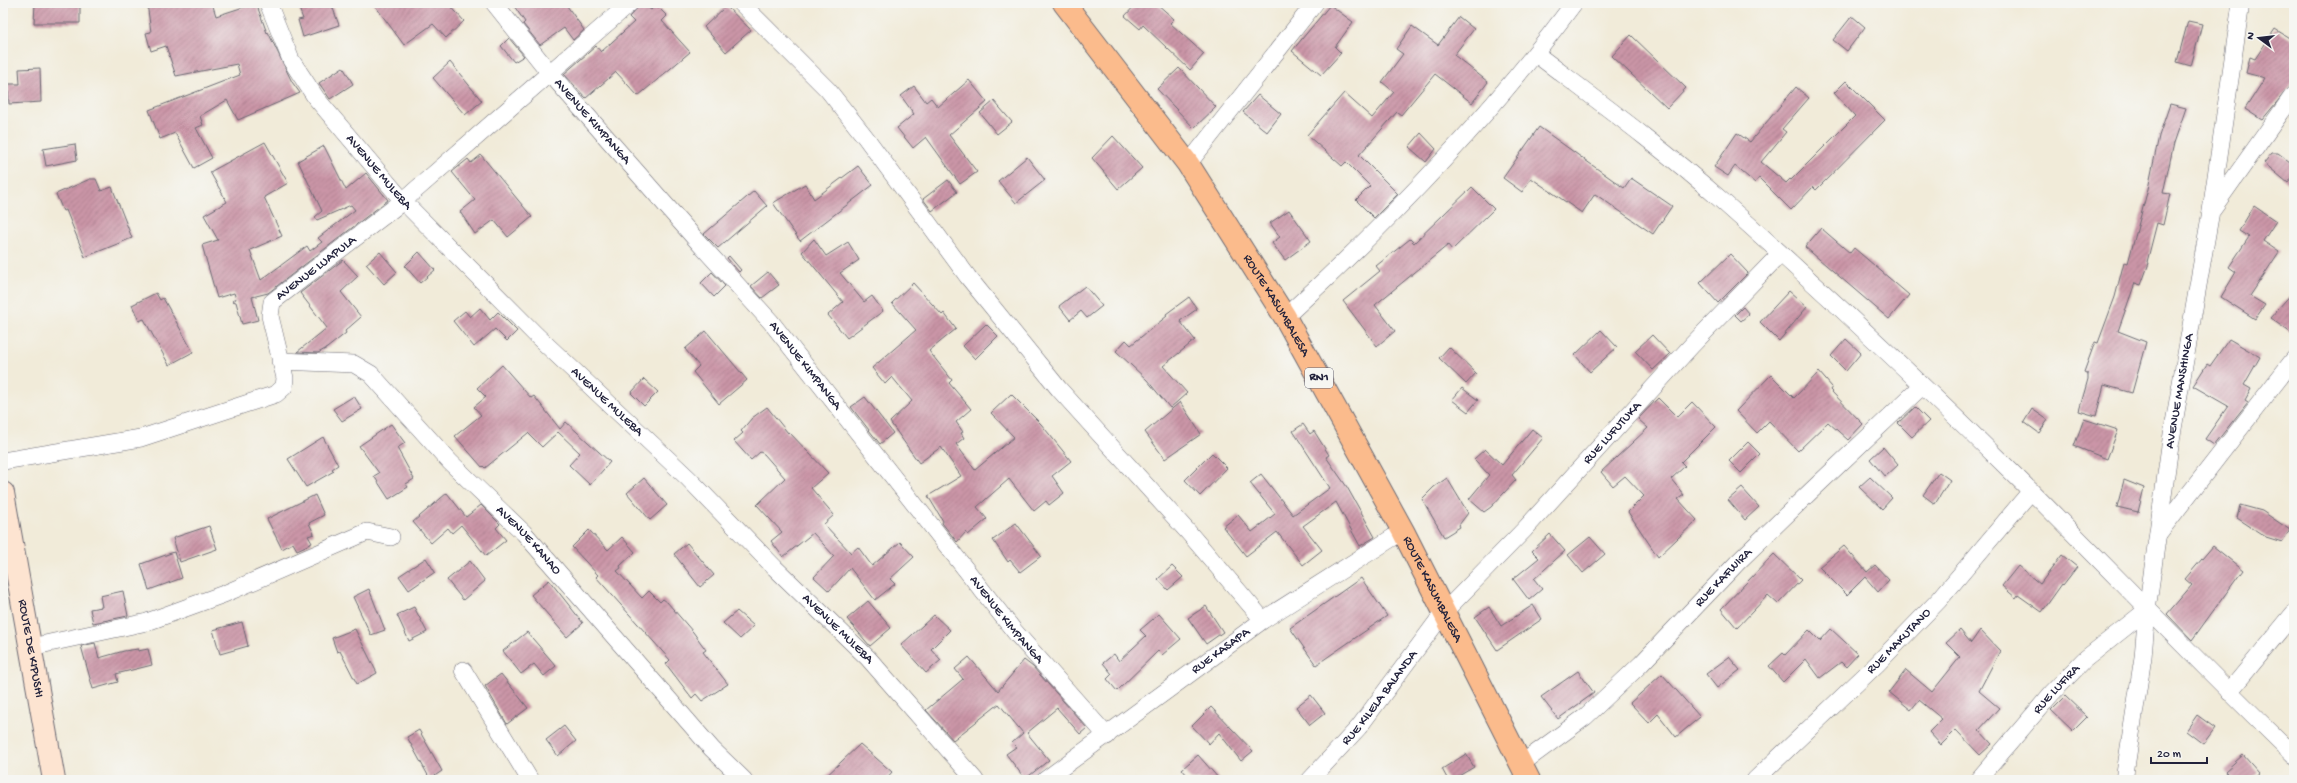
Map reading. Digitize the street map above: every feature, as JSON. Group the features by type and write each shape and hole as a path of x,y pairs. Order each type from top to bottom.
{"highway":[{"name":"ROUTE KASUMBALESA","path":"1064,3 1188,164 1285,317 1403,531 1525,772"}],"main road":[{"name":"ROUTE DE KIPUSHI","path":"3,493 54,780"}],"street":[{"name":"AVENUE MULEBA","path":"268,3 292,60 316,98 403,200 536,335 688,478 775,568 868,658 974,780"},
{"name":"AVENUE KIMPANGA","path":"494,3 549,72 698,243 771,322 1015,632 1107,736"},
{"name":"AVENUE LUAPULA","path":"3,461 141,438 276,394 284,387 285,378 270,316 272,302 403,200 630,3"},
{"path":"741,3 828,90 866,138 968,277 1059,390 1189,533 1263,620"},
{"path":"1188,164 1315,3"},
{"path":"1285,317 1337,270 1417,190 1536,54 1574,3"},
{"name":"AVENUE MANSHINGA","path":"2124,780 2143,657 2147,610 2182,370 2211,211 2241,3"},
{"path":"1536,54 1658,147 1718,197 1780,254 1922,386 2031,491 2147,610 2294,755"},
{"path":"2211,211 2294,94"},
{"name":"RUE LUFUTUKA","path":"1444,612 1524,530 1692,345 1780,254"},
{"path":"2158,534 2294,359"},
{"name":"AVENUE KANAO","path":"280,361 354,364 371,374 450,462 524,533 712,749 744,780"},
{"name":"RUE KAFWIRA","path":"1525,772 1641,664 1738,562 1922,386"},
{"name":"RUE MAKUTANO","path":"1755,780 1878,664 1939,600 2031,491"},
{"name":"RUE KASAPA","path":"1045,780 1107,736 1263,620 1403,531"},
{"path":"31,647 147,622 224,594 367,532 390,537"},
{"name":"RUE LUFIRA","path":"1978,780 2052,693 2084,660 2147,610"},
{"name":"RUE KILELA BALANDA","path":"1310,780 1359,726 1444,612"},
{"path":"2229,692 2294,613"},
{"path":"463,670 530,780"}],"building":[{"path":"35,3 80,3 80,23 34,23"},
{"path":"147,3 212,3 216,16 256,3 267,33 268,32 292,82 300,93 238,120 227,100 200,116 203,125 196,128 212,158 194,168 175,133 160,139 149,110 240,75 237,64 176,76 166,46 151,51 146,33 151,32"},
{"path":"297,3 331,3 339,25 303,37 298,20 303,19"},
{"path":"373,3 448,3 464,21 446,38 433,24 404,45"},
{"path":"512,3 565,3 584,30 573,40 564,28 540,45 523,24 525,22"},
{"path":"642,3 651,10 656,5 667,16 662,21 690,52 638,96 616,72 586,98 564,74 596,46 601,52 634,22 629,17"},
{"path":"1137,3 1156,3 1174,19 1170,23 1204,54 1190,70 1143,25 1140,29 1125,16"},
{"path":"1330,5 1353,22 1335,47 1341,53 1321,75 1292,51"},
{"path":"726,6 751,30 726,52 704,27"},
{"path":"1852,16 1865,27 1847,51 1833,40"},
{"path":"1459,17 1474,29 1454,55 1488,82 1472,103 1435,74 1401,115 1397,112 1359,155 1398,194 1374,218 1356,200 1370,186 1346,162 1342,166 1307,135 1344,93 1372,118 1394,92 1382,82 1403,54 1396,49 1412,26 1438,45"},
{"path":"2188,21 2202,24 2191,66 2177,62"},
{"path":"2275,29 2294,41 2294,81 2262,120 2245,109 2265,78 2246,73 2250,57 2255,59"},
{"path":"1631,35 1686,88 1667,108 1612,56"},
{"path":"509,38 524,56 514,62 501,46"},
{"path":"450,62 482,101 465,115 433,78"},
{"path":"343,67 353,84 330,99 319,83"},
{"path":"40,68 41,102 9,104 8,84 20,84 19,69"},
{"path":"1179,68 1216,107 1194,128 1157,89"},
{"path":"969,80 987,102 949,135 977,172 960,184 926,137 913,148 897,128 914,114 901,96 914,86 926,102 931,98 938,107"},
{"path":"1846,81 1885,120 1816,190 1813,187 1791,210 1759,178 1755,183 1735,166 1728,176 1714,167 1737,133 1750,142 1796,87 1809,98 1782,129 1786,132 1761,162 1786,183 1790,179 1791,180 1855,116 1834,93"},
{"path":"1258,95 1281,114 1267,132 1243,112"},
{"path":"994,101 1012,122 997,134 980,113"},
{"path":"2170,104 2186,108 2174,143 2163,193 2170,194 2163,225 2157,223 2147,262 2149,263 2141,285 2135,283 2118,331 2146,342 2132,393 2104,385 2096,416 2079,411 2088,379 2088,374 2084,372 2095,342 2098,343 2115,297 2124,262 2128,263 2148,189 2159,136"},
{"path":"1539,127 1624,188 1631,178 1672,206 1653,234 1595,194 1582,213 1531,178 1522,192 1503,178"},
{"path":"1421,133 1436,149 1426,162 1409,147"},
{"path":"1113,136 1142,168 1118,189 1092,158"},
{"path":"265,142 288,183 264,197 282,236 250,250 261,280 307,246 310,251 322,242 318,238 355,210 351,205 317,220 315,217 322,211 298,161 324,146 346,190 366,173 388,200 268,293 252,297 258,320 242,324 236,302 232,301 236,299 234,293 217,298 202,245 218,240 204,215 227,202 210,172"},
{"path":"75,144 77,160 46,166 43,149"},
{"path":"2272,153 2278,153 2294,165 2294,175 2288,183 2264,163"},
{"path":"481,155 532,217 508,237 494,220 475,234 460,212 475,200 452,172 468,159 471,163"},
{"path":"1027,157 1045,180 1016,203 998,181"},
{"path":"858,166 873,185 800,241 773,203 805,184 814,199"},
{"path":"90,179 96,179 101,191 112,187 132,238 85,257 66,210 63,211 56,194"},
{"path":"948,180 957,192 932,211 923,199"},
{"path":"1472,187 1494,209 1452,250 1448,245 1375,305 1395,331 1377,346 1343,301 1380,271 1376,266 1410,239 1414,243"},
{"path":"754,191 767,206 718,248 704,234"},
{"path":"2254,206 2276,221 2263,241 2279,252 2250,296 2265,305 2255,319 2221,297 2236,272 2229,267 2249,237 2239,231"},
{"path":"1289,210 1311,241 1285,260 1272,243 1280,237 1270,223"},
{"path":"1821,228 1850,253 1854,248 1909,295 1889,319 1805,247"},
{"path":"814,239 826,256 848,242 859,260 840,273 864,302 872,296 883,311 847,338 828,315 843,302 802,252"},
{"path":"380,252 397,272 384,284 366,264"},
{"path":"419,252 435,270 420,283 405,266"},
{"path":"1730,254 1748,273 1718,303 1700,283"},
{"path":"729,256 741,270 739,272 727,258"},
{"path":"343,260 358,276 341,292 361,317 345,331 346,333 318,353 297,352 327,328 300,293"},
{"path":"712,272 725,286 714,297 701,283"},
{"path":"768,272 779,285 762,298 751,286"},
{"path":"913,283 942,315 944,313 956,329 929,351 952,380 949,383 971,409 956,422 963,432 961,433 964,438 956,444 975,470 1014,437 991,413 1011,394 1041,424 1071,461 1052,476 1064,493 1049,505 1046,501 1034,511 1009,479 977,507 987,519 968,535 966,532 957,542 942,523 943,521 928,496 961,476 941,447 919,463 890,422 912,401 892,377 885,384 872,368 916,330 892,303"},
{"path":"1085,286 1102,306 1087,318 1081,311 1070,320 1059,306"},
{"path":"1789,291 1807,307 1779,341 1760,322"},
{"path":"2294,291 2294,335 2270,318"},
{"path":"156,293 160,300 163,298 193,352 169,365 144,319 139,321 132,305"},
{"path":"1189,297 1197,309 1180,321 1195,340 1163,366 1187,393 1170,408 1147,380 1116,351 1126,340 1131,345 1167,316 1166,314"},
{"path":"1743,307 1749,314 1741,321 1735,315"},
{"path":"480,308 490,320 498,312 517,331 507,341 495,329 474,347 453,321 465,311 470,317"},
{"path":"986,324 998,336 975,359 963,346"},
{"path":"1601,330 1617,347 1590,372 1575,355"},
{"path":"706,331 747,380 719,404 693,372 699,366 685,349"},
{"path":"1652,335 1670,354 1653,370 1635,351"},
{"path":"1846,339 1861,353 1846,371 1831,356"},
{"path":"2229,339 2260,357 2244,385 2251,389 2245,400 2248,402 2214,445 2205,439 2228,406 2193,386 2207,364 2210,366"},
{"path":"1449,347 1476,373 1466,384 1439,358"},
{"path":"502,365 531,398 534,396 560,429 566,422 610,462 590,485 569,465 580,453 558,432 542,447 528,433 485,468 483,466 482,467 455,436 481,415 474,407 486,397 477,388"},
{"path":"1819,372 1832,387 1830,390 1863,424 1848,440 1828,422 1798,451 1769,421 1757,433 1736,411 1771,375 1794,398"},
{"path":"644,379 658,392 644,406 631,393"},
{"path":"1462,388 1478,400 1468,412 1452,400"},
{"path":"354,396 362,409 342,421 333,409"},
{"path":"865,397 893,433 880,444 851,407"},
{"path":"1658,398 1677,417 1692,402 1716,427 1681,462 1685,466 1671,479 1684,495 1678,499 1697,520 1658,557 1628,512 1644,496 1625,476 1613,486 1601,472 1648,428 1638,419"},
{"path":"1180,402 1201,434 1165,459 1145,432"},
{"path":"767,407 788,433 789,432 828,473 811,488 834,515 824,524 851,553 858,547 872,566 900,542 914,557 890,579 895,584 875,600 850,568 829,591 814,577 834,556 813,533 783,557 771,541 782,532 757,505 785,478 764,454 760,452 751,460 734,441 743,433 741,431 752,418"},
{"path":"1915,407 1929,421 1912,437 1898,423"},
{"path":"2032,409 2048,420 2039,433 2024,422"},
{"path":"2084,419 2118,430 2107,459 2074,446"},
{"path":"391,424 405,443 397,448 414,479 406,484 408,487 389,499 374,476 379,473 359,446"},
{"path":"1303,424 1310,434 1314,431 1329,455 1326,457 1347,487 1375,537 1360,546 1336,502 1303,526 1322,550 1303,565 1277,532 1246,556 1223,527 1238,515 1252,532 1275,514 1250,483 1261,474 1293,515 1330,488 1293,431"},
{"path":"1532,429 1543,438 1512,475 1516,480 1491,507 1484,512 1469,499 1489,475 1474,459 1485,449 1502,465"},
{"path":"323,437 338,465 332,469 334,471 306,487 288,459"},
{"path":"1748,442 1760,454 1741,473 1729,461"},
{"path":"1883,447 1898,465 1885,477 1870,459"},
{"path":"1212,453 1227,468 1200,496 1185,480"},
{"path":"1939,472 1950,480 1935,504 1923,495"},
{"path":"1870,477 1892,498 1882,509 1859,487"},
{"path":"644,478 667,505 650,520 627,493"},
{"path":"1447,478 1468,513 1459,525 1460,527 1444,537 1422,499 1434,487"},
{"path":"2124,480 2144,488 2138,512 2117,507"},
{"path":"1742,488 1759,507 1745,520 1728,500"},
{"path":"447,493 466,517 481,505 500,524 496,528 506,540 486,556 461,525 452,533 448,528 431,543 413,522"},
{"path":"315,495 324,515 309,523 314,534 308,536 312,543 297,550 293,543 282,549 267,519"},
{"path":"2240,505 2262,511 2290,530 2282,542 2266,537 2237,518"},
{"path":"1016,523 1041,556 1020,572 1010,560 1008,562 993,540"},
{"path":"209,526 217,549 180,562 173,538"},
{"path":"589,530 608,550 622,537 635,552 620,566 621,568 617,571 642,598 649,591 660,602 663,599 667,602 693,632 706,650 703,652 728,684 702,701 696,694 692,698 666,664 670,660 596,577 598,575 572,547"},
{"path":"1550,534 1565,551 1534,579 1542,589 1529,600 1513,579 1539,558 1532,551"},
{"path":"1590,537 1605,554 1583,573 1568,555"},
{"path":"687,543 714,575 700,587 674,554"},
{"path":"1844,546 1867,572 1875,565 1889,580 1878,592 1865,577 1847,595 1819,567"},
{"path":"2213,546 2243,570 2192,640 2167,614 2192,585 2185,579"},
{"path":"174,552 182,578 149,590 141,564"},
{"path":"1774,554 1801,580 1778,604 1768,595 1737,628 1721,609"},
{"path":"2062,555 2077,567 2063,585 2062,584 2042,612 2018,595 2016,598 2002,586 2018,566 2040,584"},
{"path":"426,558 435,572 409,590 399,576"},
{"path":"470,561 485,581 463,600 447,580"},
{"path":"1172,566 1183,577 1168,590 1158,579"},
{"path":"1361,578 1387,616 1316,665 1290,628"},
{"path":"549,580 583,623 567,637 531,595"},
{"path":"369,589 385,630 371,635 353,597"},
{"path":"123,591 128,616 93,623 90,609 102,607 100,596"},
{"path":"868,601 891,628 870,646 847,619"},
{"path":"1533,605 1542,619 1497,650 1475,617 1489,607 1501,626"},
{"path":"1206,606 1223,632 1206,644 1188,618"},
{"path":"414,607 427,632 409,641 397,615"},
{"path":"737,611 754,626 740,639 723,623"},
{"path":"1159,614 1181,639 1162,655 1158,651 1117,691 1107,679 1112,674 1103,663 1114,654 1119,661 1146,636 1140,630"},
{"path":"934,615 950,630 931,649 941,660 926,673 901,645"},
{"path":"242,622 248,646 220,654 213,630"},
{"path":"355,629 377,673 357,684 340,651 337,652 332,638"},
{"path":"1831,629 1858,654 1846,667 1841,662 1820,678 1806,659 1783,682 1769,666 1783,653 1785,655 1809,630 1820,641"},
{"path":"1960,630 1971,643 1980,630 2000,651 1979,691 1999,708 1979,730 1992,744 1980,755 1956,730 1941,745 1929,732 1942,719 1919,700 1911,710 1889,692 1906,670 1932,692 1960,657 1946,643"},
{"path":"527,632 556,666 544,676 534,664 521,674 503,651"},
{"path":"95,643 99,658 124,651 148,649 152,665 116,674 118,682 93,689 81,646"},
{"path":"969,657 998,691 1024,660 1033,667 1087,728 1080,734 1057,708 1027,733 1049,760 1025,779 1006,754 1016,747 1012,743 1023,733 999,704 953,740 926,710 963,679 955,669"},
{"path":"1729,657 1740,670 1717,688 1706,674"},
{"path":"1578,671 1594,693 1558,719 1541,697"},
{"path":"501,674 528,708 507,724 485,686"},
{"path":"1662,674 1700,717 1676,737 1658,714 1649,723 1630,703"},
{"path":"1311,695 1325,713 1310,725 1296,707"},
{"path":"2065,696 2087,717 2073,731 2051,710"},
{"path":"1211,707 1253,751 1241,761 1219,733 1209,744 1192,726"},
{"path":"2197,715 2215,728 2203,744 2186,731"},
{"path":"564,726 576,741 558,756 546,740"},
{"path":"419,730 442,771 430,779 407,737"},
{"path":"860,744 892,772 885,780 822,780"},
{"path":"1466,754 1474,767 1452,780 1448,780 1442,769"},
{"path":"1198,755 1220,780 1191,780 1182,769"},
{"path":"2243,755 2259,773 2251,780 2233,780 2225,771"}]}
